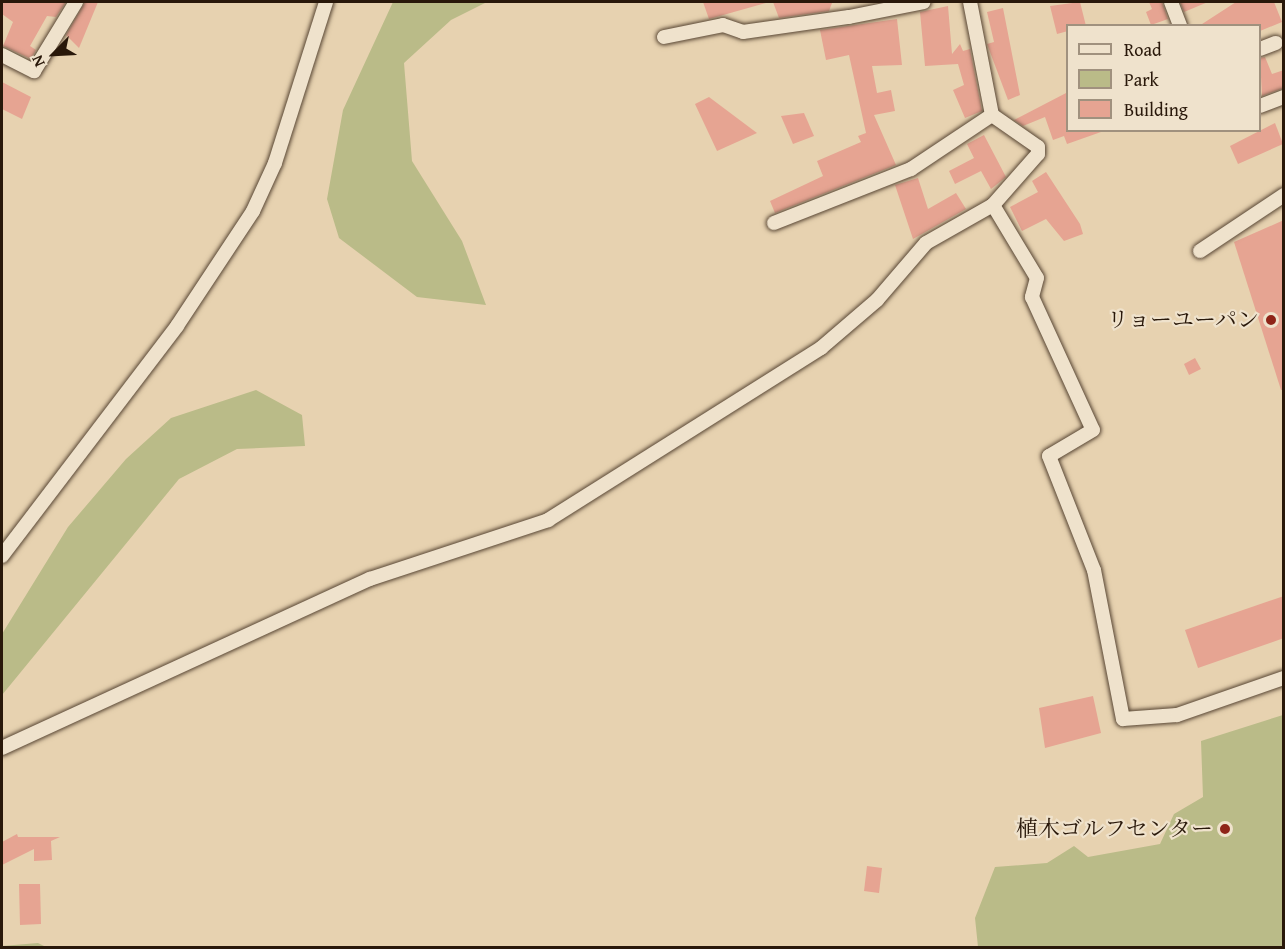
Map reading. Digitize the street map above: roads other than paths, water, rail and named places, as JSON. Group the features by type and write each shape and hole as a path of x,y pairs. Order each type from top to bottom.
{"street":[{"path":"2,55 34,70 76,2"},
{"path":"2,556 171,335 253,211 274,163 326,2"},
{"path":"664,37 723,25 743,32 849,17 924,2"},
{"path":"2,748 370,579 548,520 821,348 877,300 926,243 993,206 1038,147 992,115 970,2"},
{"path":"1171,2 1179,24"},
{"path":"1261,49 1276,43"},
{"path":"1261,106 1284,97"},
{"path":"774,223 911,169 992,115"},
{"path":"1200,251 1284,195"},
{"path":"993,206 1038,278 1032,297 1093,430 1049,456 1094,570 1123,719 1177,715 1284,678"}],"place":[{"name":"リョーユーパン","path":"1271,320"},
{"name":"植木ゴルフセンター","path":"1225,829"}]}
